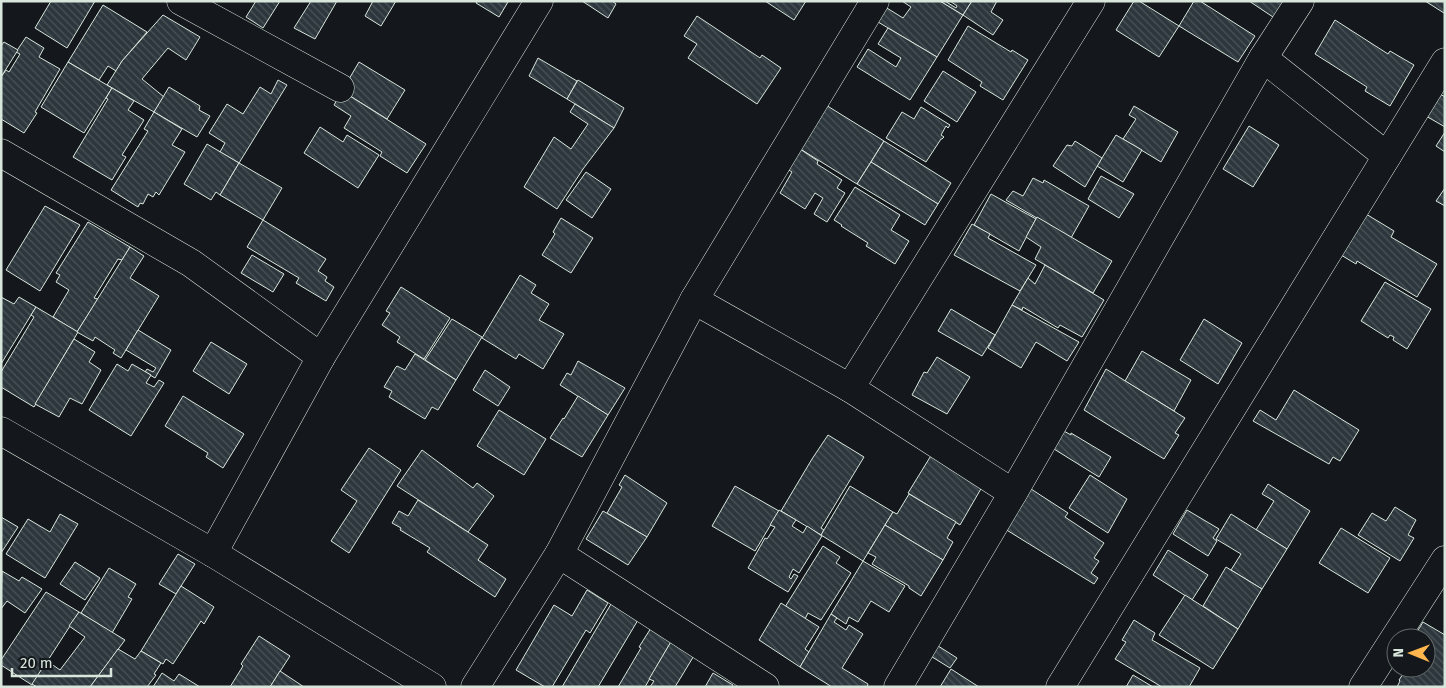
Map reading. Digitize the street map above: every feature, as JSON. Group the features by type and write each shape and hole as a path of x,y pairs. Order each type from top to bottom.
{"street":[{"path":"181,1 340,88"},
{"path":"213,553 320,357 539,1"},
{"path":"474,687 559,554 694,300 875,1"},
{"path":"850,388 1091,1"},
{"path":"898,687 1013,493 1263,58 1300,1"},
{"path":"1263,58 1387,156"},
{"path":"1060,687 1445,62"},
{"path":"1,153 191,263 320,357"},
{"path":"694,300 850,388 1013,493"},
{"path":"1,431 213,553 432,687"},
{"path":"559,554 765,687"},
{"path":"1363,687 1436,593 1445,560"}],"building":[{"path":"51,1 95,1 67,48 35,28"},
{"path":"256,1 280,1 263,28 246,17"},
{"path":"311,1 337,1 315,39 294,28"},
{"path":"373,1 396,1 381,26 365,16"},
{"path":"477,1 508,2 499,17 476,3"},
{"path":"582,1 612,1 616,4 608,18"},
{"path":"765,1 806,1 794,20"},
{"path":"902,1 940,1 963,15 937,57 873,19 882,5 903,18 911,7"},
{"path":"940,1 945,1 956,8 957,6 950,1 972,1 963,15"},
{"path":"972,1 997,1 991,12 1003,20 993,35 963,15"},
{"path":"1134,1 1139,1 1179,26 1159,57 1116,30"},
{"path":"1194,1 1200,1 1255,36 1238,62 1179,26"},
{"path":"1249,1 1287,1 1276,19"},
{"path":"1425,1 1445,1 1445,12 1444,13"},
{"path":"103,5 147,32 122,61 116,71 108,66 99,80 68,62"},
{"path":"163,15 200,37 186,60 168,48 142,79 164,97 154,112 107,85 122,61"},
{"path":"697,16 760,58 762,55 781,68 757,104 688,58 697,44 684,36"},
{"path":"1335,20 1388,54 1390,51 1414,65 1390,106 1365,91 1367,87 1315,54"},
{"path":"968,26 1028,60 1003,100 980,86 982,82 948,60"},
{"path":"888,28 937,57 910,100 857,67 868,49 896,67 901,58 878,44"},
{"path":"26,37 44,48 39,57 60,69 35,112 37,113 24,133 1,119 1,77 6,70 9,72 20,54 16,52"},
{"path":"4,42 18,50 1,77 1,46"},
{"path":"538,58 577,81 567,99 529,76"},
{"path":"68,62 112,88 84,133 41,107"},
{"path":"359,62 405,90 387,119 342,91"},
{"path":"943,71 976,92 957,122 924,101"},
{"path":"278,80 287,85 239,163 220,152 225,143 209,133 227,104 243,114 260,87 271,94"},
{"path":"578,80 624,108 614,128 567,99"},
{"path":"169,87 200,106 199,110 210,116 197,137 154,112"},
{"path":"112,88 134,101 128,110 144,120 122,155 126,157 112,180 73,157 108,99 106,98"},
{"path":"342,91 426,144 407,173 380,156 382,152 344,128 351,116 334,105"},
{"path":"1440,94 1445,97 1445,127 1426,116"},
{"path":"821,102 884,141 857,184 797,147"},
{"path":"575,104 614,128 583,169 557,209 524,187 554,137 571,149 588,124 570,112"},
{"path":"1134,106 1178,132 1161,162 1123,139 1136,119 1129,115"},
{"path":"921,107 950,125 948,128 946,126 941,135 944,137 926,162 886,138 902,112 914,119"},
{"path":"154,112 182,129 172,145 185,152 159,195 156,192 153,197 148,194 143,204 140,203 138,207 111,190 148,131 144,129"},
{"path":"1249,126 1279,145 1253,187 1223,169"},
{"path":"320,127 343,142 347,135 379,155 358,188 304,153"},
{"path":"1445,132 1445,152 1436,146"},
{"path":"1116,135 1142,150 1123,182 1097,166"},
{"path":"884,141 951,183 938,204 871,162"},
{"path":"1075,141 1102,158 1085,187 1053,166 1067,145 1072,146"},
{"path":"207,144 239,163 220,195 216,192 211,200 184,184"},
{"path":"797,147 818,161 817,164 842,180 837,188 845,193 827,222 814,214 823,198 815,193 805,209 780,193 792,172 784,167"},
{"path":"871,162 938,204 925,225 857,184"},
{"path":"239,163 282,188 263,220 220,195"},
{"path":"586,172 611,189 592,218 566,200"},
{"path":"1101,176 1134,194 1119,218 1088,199"},
{"path":"1033,178 1043,183 1044,180 1089,206 1071,238 1006,200 1013,191 1023,196"},
{"path":"855,187 900,215 891,230 909,241 895,264 866,246 868,243 834,220"},
{"path":"1445,188 1445,206 1436,201"},
{"path":"991,194 1036,219 1019,251 974,225"},
{"path":"45,206 80,225 40,291 6,270"},
{"path":"1366,214 1394,231 1391,237 1437,264 1417,297 1357,261 1356,264 1341,255"},
{"path":"1037,217 1112,261 1093,293 1035,259 1041,247 1026,237"},
{"path":"561,218 593,238 571,273 542,255 555,234 553,232"},
{"path":"263,220 326,259 318,271 327,277 325,281 334,287 326,301 296,283 299,278 247,247"},
{"path":"88,222 130,247 122,260 118,259 94,298 98,299 77,332 53,317 69,290 56,282 60,275 56,273"},
{"path":"972,224 990,234 988,238 1036,265 1020,291 954,255"},
{"path":"130,247 144,256 130,278 159,296 121,358 113,353 115,350 95,337 93,341 77,332"},
{"path":"252,255 284,274 273,292 241,273"},
{"path":"1045,265 1104,300 1082,337 1060,325 1058,328 1023,307 1022,310 1012,305 1028,278 1035,284"},
{"path":"520,275 536,285 531,293 549,304 539,320 564,334 543,369 519,354 516,359 482,338"},
{"path":"1385,282 1431,309 1407,349 1393,340 1394,337 1390,335 1388,338 1361,321"},
{"path":"401,287 450,318 424,359 397,342 400,337 382,325 390,313 386,311"},
{"path":"1,297 14,304 19,297 36,307 1,364"},
{"path":"1012,305 1079,342 1067,361 1036,342 1021,368 988,348"},
{"path":"36,307 78,332 34,407 1,387 1,372 34,317 31,315"},
{"path":"951,309 995,335 982,356 938,331"},
{"path":"452,319 482,337 456,380 425,360"},
{"path":"1204,319 1242,343 1218,384 1180,360"},
{"path":"138,330 171,350 155,378 145,372 147,369 153,372 156,368 126,350"},
{"path":"74,339 95,352 89,362 101,370 82,404 70,398 59,417 35,404"},
{"path":"211,342 247,364 229,394 193,371"},
{"path":"1142,351 1191,380 1174,411 1125,381"},
{"path":"415,354 456,380 438,410 432,407 425,419 389,397 392,391 384,387 396,367 405,370"},
{"path":"937,357 970,377 947,414 912,395 924,372 927,373"},
{"path":"578,361 625,388 608,415 560,385 567,373 571,375"},
{"path":"117,364 128,371 132,364 151,375 146,383 154,387 159,380 164,383 131,436 89,410"},
{"path":"1106,369 1185,418 1175,433 1179,435 1164,459 1084,410"},
{"path":"485,370 510,387 498,406 473,390"},
{"path":"1294,390 1359,430 1340,461 1333,457 1329,464 1253,421 1260,410 1276,420"},
{"path":"183,396 244,434 223,468 206,457 208,453 165,426"},
{"path":"578,396 608,415 582,457 550,438"},
{"path":"499,410 546,439 524,475 477,446"},
{"path":"1062,430 1071,435 1071,433 1111,457 1099,477 1054,449"},
{"path":"828,435 864,457 821,528 824,530 821,535 781,511"},
{"path":"369,448 401,470 349,553 331,541 357,501 341,490"},
{"path":"422,450 473,488 477,483 494,496 468,532 397,486"},
{"path":"932,454 982,487 960,525 908,493"},
{"path":"625,475 667,503 647,537 607,513 622,487 619,485"},
{"path":"1090,475 1127,499 1108,533 1069,508"},
{"path":"1268,484 1310,511 1287,549 1256,530 1274,501 1262,494"},
{"path":"735,486 779,511 755,551 712,526"},
{"path":"850,486 893,512 863,561 821,535"},
{"path":"1031,489 1068,513 1065,517 1104,543 1094,558 1099,561 1091,573 1098,578 1094,584 1005,529"},
{"path":"909,494 956,522 947,538 953,542 943,560 885,525 893,512 897,514"},
{"path":"418,500 488,545 478,560 506,579 495,597 427,552 430,548 392,523 399,511 408,516"},
{"path":"1395,507 1416,520 1408,535 1414,538 1400,561 1358,535 1372,513 1386,521"},
{"path":"779,510 796,520 792,526 803,533 807,526 822,536 799,573 793,569 789,577 791,579 794,574 798,576 788,592 748,568 765,538 767,539 775,527 770,525"},
{"path":"1187,510 1219,529 1213,538 1217,541 1208,556 1173,534"},
{"path":"603,511 647,537 628,565 586,539"},
{"path":"60,514 78,524 45,578 6,554 28,519 50,532"},
{"path":"1231,514 1287,549 1262,589 1231,570 1241,554 1216,539"},
{"path":"1,517 18,527 1,553"},
{"path":"885,525 943,560 921,596 909,588 909,586 872,564 876,557 868,553"},
{"path":"1341,528 1390,558 1368,593 1319,563"},
{"path":"823,546 840,557 836,563 851,573 821,620 808,613 805,619 785,607"},
{"path":"1168,550 1208,575 1192,600 1153,575"},
{"path":"178,554 195,564 176,594 159,584"},
{"path":"863,561 905,586 889,612 871,601 858,622 849,617 846,624 831,614"},
{"path":"75,562 100,578 85,600 60,584"},
{"path":"1226,567 1262,589 1238,629 1203,606"},
{"path":"109,568 136,584 128,597 132,599 112,633 81,613"},
{"path":"2,571 19,581 22,577 42,589 25,613 7,601 1,609"},
{"path":"181,586 214,607 204,624 201,621 173,664 166,659 163,664 141,651"},
{"path":"587,590 608,603 590,633 586,630 552,687 545,687 516,670 554,605 572,616"},
{"path":"46,592 79,612 32,685 1,665 1,660"},
{"path":"1185,595 1238,629 1213,669 1159,635"},
{"path":"781,603 819,627 805,649 809,652 800,667 759,640"},
{"path":"611,604 638,620 598,687 562,687"},
{"path":"79,612 125,640 90,687 37,687 32,684 47,661 60,670 85,637 69,626"},
{"path":"831,614 837,618 834,622 846,630 849,625 863,634 842,668 868,684 867,687 832,687 800,667"},
{"path":"1134,620 1155,633 1152,640 1200,668 1189,687 1162,687 1115,659 1126,642 1122,640"},
{"path":"1423,622 1433,628 1419,628"},
{"path":"651,628 672,640 645,687 618,687 641,648 639,647"},
{"path":"1436,630 1445,635 1445,684 1443,687 1397,687 1400,678 1436,678"},
{"path":"259,636 290,656 270,687 230,687 243,666 241,664"},
{"path":"672,640 695,654 675,687 650,687 654,681 649,679"},
{"path":"935,644 957,658 950,668 929,655"},
{"path":"118,649 135,659 141,651 161,663 154,674 156,675 147,687 90,687"},
{"path":"951,669 979,687 940,687"},
{"path":"280,671 304,687 270,687"},
{"path":"162,673 174,681 179,674 200,687 153,687"},
{"path":"713,673 733,685 732,687 705,687"},
{"path":"1133,675 1153,687 1126,687"}]}
